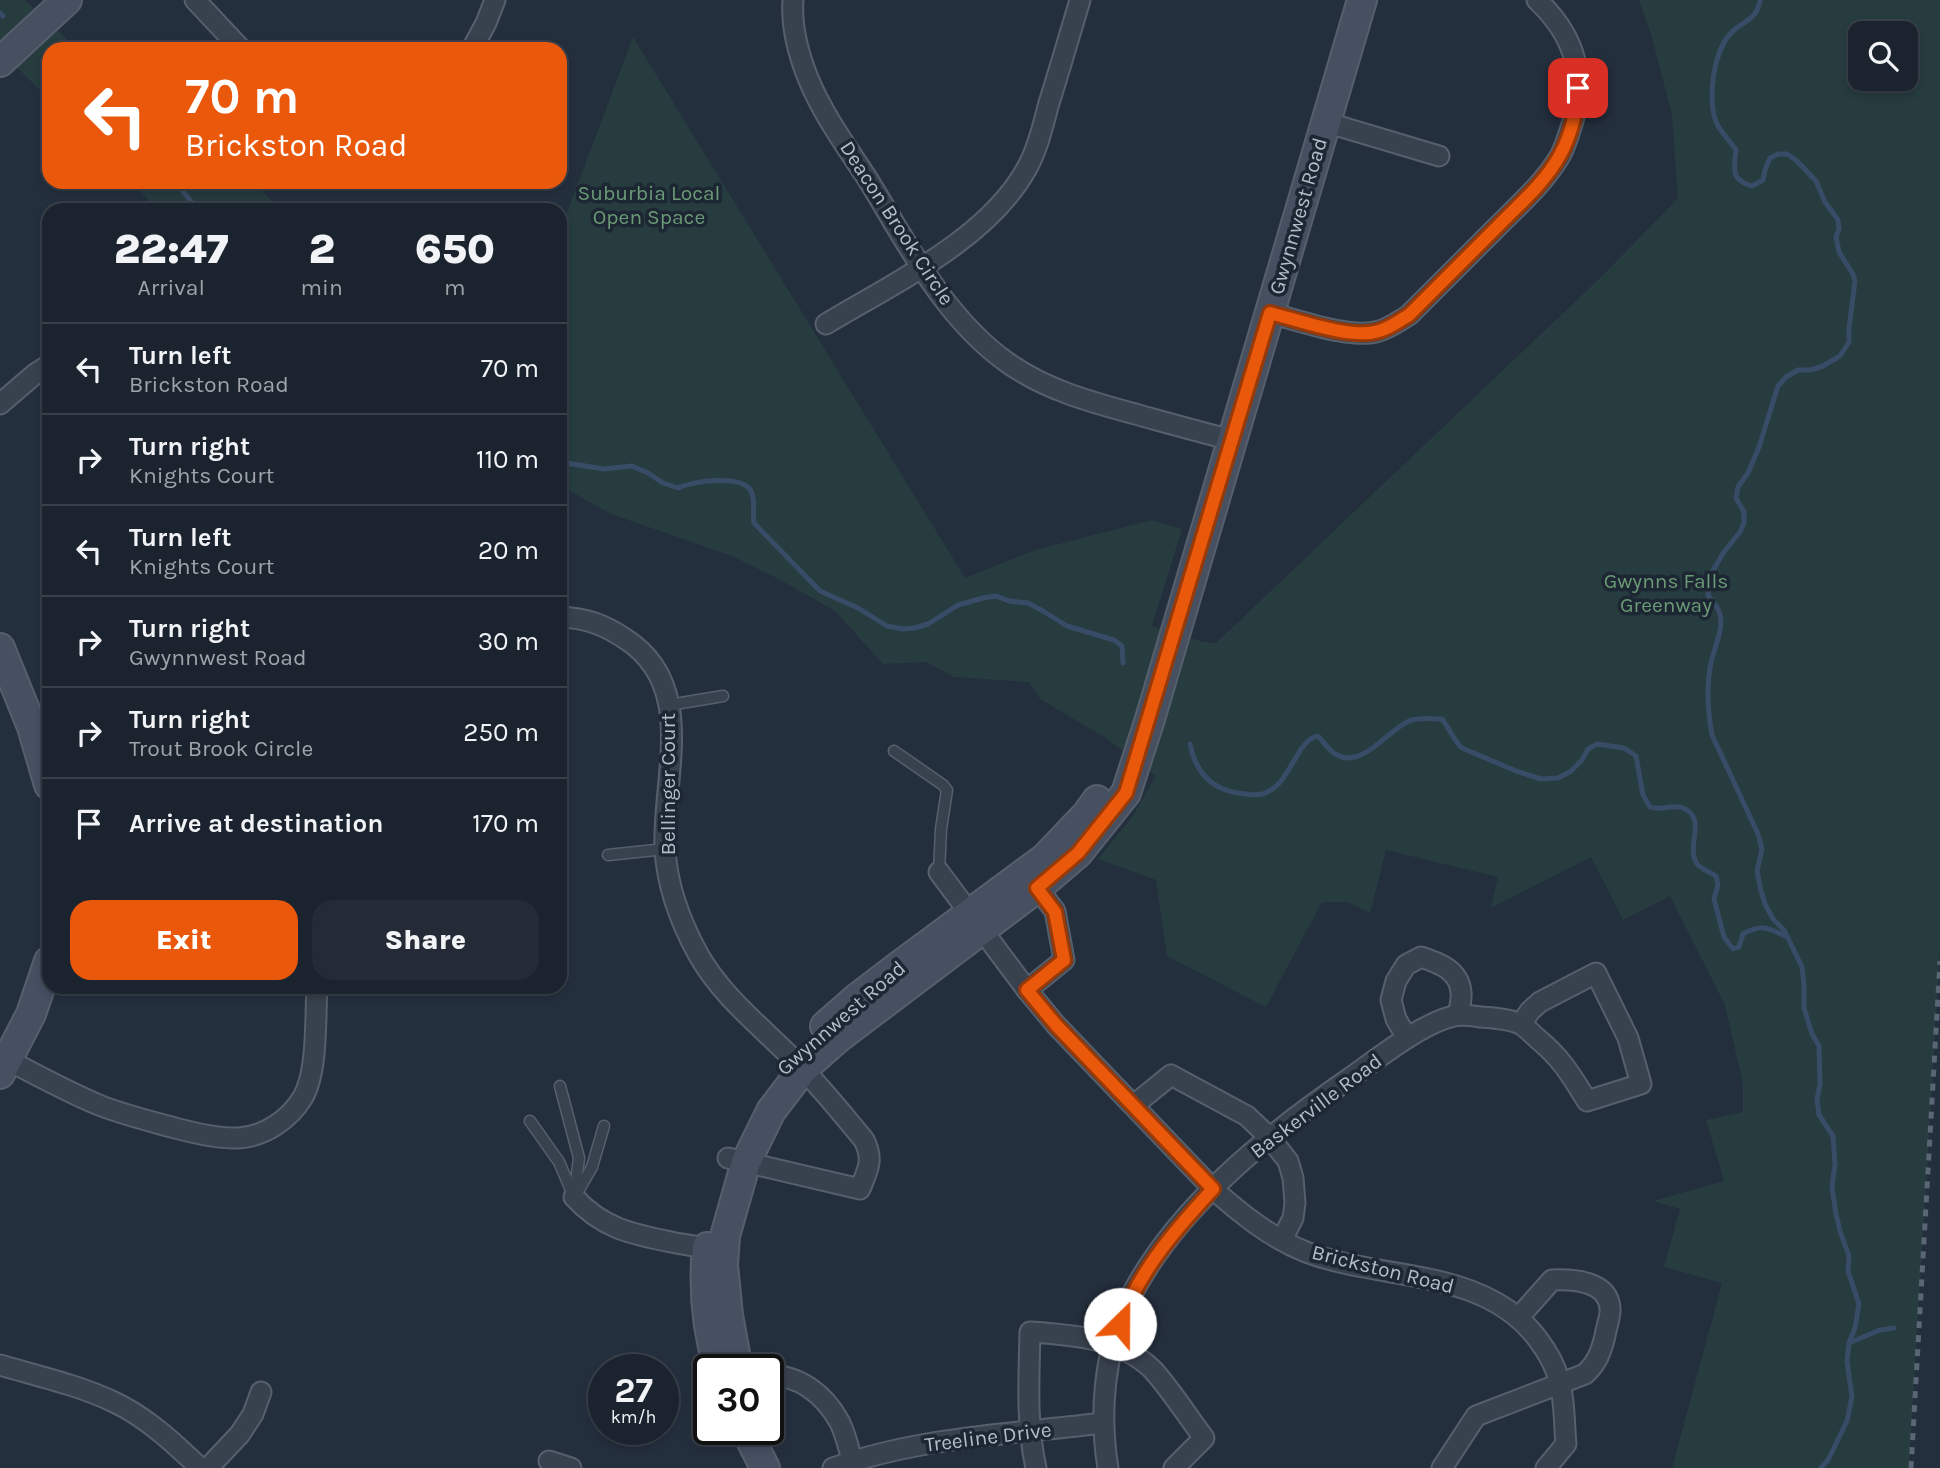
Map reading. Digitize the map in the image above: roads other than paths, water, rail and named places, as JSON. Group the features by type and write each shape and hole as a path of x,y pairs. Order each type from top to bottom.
{"street":[{"path":"0,62 67,0"},
{"path":"195,0 234,42"},
{"path":"476,42 495,0"},
{"name":"Deacon Brook Circle","path":"793,0 792,16 799,50 808,79 828,116 921,267 952,310 981,340 1008,363 1042,383 1088,401 1233,440"},
{"path":"827,324 970,235 995,212 1014,189 1028,166 1038,141 1080,0"},
{"name":"Gwynnwest Road","path":"716,1354 705,1289 715,1249 716,1201 737,1160 749,1112 768,1083 797,1063 858,998 1032,881 1045,858 1138,754 1362,0"},
{"path":"1270,313 1325,328 1356,332 1376,332 1392,326 1409,315 1516,208 1548,172 1567,139 1577,103 1578,73 1564,32 1537,0"},
{"path":"1325,122 1439,156"},
{"path":"0,404 42,370"},
{"name":"Bellinger Court","path":"567,617 580,618 605,626 636,645 658,671 669,705 671,738 665,849 671,889 686,929 714,979 820,1086 863,1140 870,1158 860,1189 737,1160"},
{"path":"0,648 32,727 42,761"},
{"name":"Brickston Road","path":"939,872 1056,1025 1236,1210 1282,1240 1306,1251 1473,1291 1519,1317 1550,1357 1560,1383 1566,1444 1546,1468"},
{"path":"1027,990 1064,960 1055,912 1032,881"},
{"path":"1407,1038 1396,1019 1391,1000 1396,981 1406,965 1421,957 1440,963 1452,972 1461,991 1459,1015"},
{"path":"1596,973 1628,1038 1641,1084 1587,1101 1564,1063 1521,1024 1540,1002 1596,973"},
{"path":"42,983 32,1014 4,1067 141,1119 194,1133 237,1138 258,1134 277,1124 293,1111 303,1097 311,1078 317,994"},
{"name":"Baskerville Road","path":"1108,1468 1103,1423 1106,1381 1113,1344 1128,1304 1146,1269 1185,1219 1213,1189 1270,1138 1311,1105 1407,1038 1459,1015 1491,1017 1521,1024"},
{"path":"1134,1105 1171,1075 1247,1116 1270,1138 1287,1161 1295,1190 1293,1218 1282,1240"},
{"path":"574,1197 605,1224 632,1235 715,1249"},
{"name":"Gwynnwest Road","path":"715,1249 723,1265 735,1354"},
{"path":"1442,1468 1476,1416 1584,1374 1595,1365 1611,1309 1606,1296 1598,1287 1568,1279 1552,1280 1519,1317"},
{"path":"1036,1468 1029,1431 1030,1332 1073,1335 1113,1344 1140,1359 1153,1371 1204,1438 1174,1468"},
{"path":"0,1364 114,1402 144,1420 200,1468"},
{"path":"784,1375 816,1392 828,1404 840,1423 853,1465"},
{"path":"208,1468 240,1434 253,1414 261,1392"},
{"name":"Treeline Drive","path":"833,1468 853,1465 904,1448 1103,1423"},
{"path":"754,1445 765,1468"},
{"path":"774,1445 781,1468"},
{"path":"549,1461 571,1468"}],"lane":[{"path":"669,705 723,696"},
{"path":"894,751 947,790 941,829 939,872"},
{"path":"608,855 665,849"},
{"path":"560,1086 579,1158 574,1197"},
{"path":"530,1121 559,1163 574,1197"},
{"path":"574,1197 592,1167 604,1126"}],"waterway":[{"path":"1760,0 1754,15 1733,31 1721,49 1712,89 1717,124 1736,150 1735,173 1745,184 1752,186 1763,180 1770,158 1778,154 1787,154 1796,160 1816,181 1825,202 1838,220 1836,237 1839,252 1855,281 1849,342 1840,356 1821,367 1798,370 1778,386 1759,447 1748,473 1738,487 1736,498 1744,512 1744,523 1711,574 1708,595 1718,609 1721,623 1708,685 1712,735 1758,834 1762,849 1757,871 1765,904 1773,919 1784,930 1802,967 1804,1008 1812,1034 1819,1046 1819,1115 1833,1136 1835,1164 1832,1187 1836,1214 1849,1256 1848,1271 1859,1304 1847,1361 1852,1397 1847,1421 1828,1460 1821,1468"},
{"path":"0,13 3,16"},
{"path":"181,189 192,203"},
{"path":"567,463 604,469 632,466 678,488 716,480 738,482 746,486 751,491 754,502 754,523 820,591 858,608 887,626 914,628 928,624 958,605 996,596 1009,601 1028,603 1067,626 1114,640 1122,646 1123,663"},
{"path":"1190,744 1197,765 1209,780 1225,790 1254,795 1273,789 1311,739 1318,736 1337,755 1356,757 1409,721 1417,719 1442,719 1462,748 1541,779 1558,778 1570,772 1588,749 1597,744 1624,748 1636,756 1643,795 1650,807 1683,808 1694,818 1694,857 1699,866 1716,876 1718,885 1714,899 1724,937 1733,949 1739,947 1743,934 1755,929 1768,929 1785,936"},
{"path":"1849,1343 1880,1330 1894,1328"}],"railway":[{"path":"1911,1468 1940,961"}],"park label":[{"name":"Suburbia Local Open Space","path":"649,205"},
{"name":"Gwynns Falls Greenway","path":"1666,593"}]}
